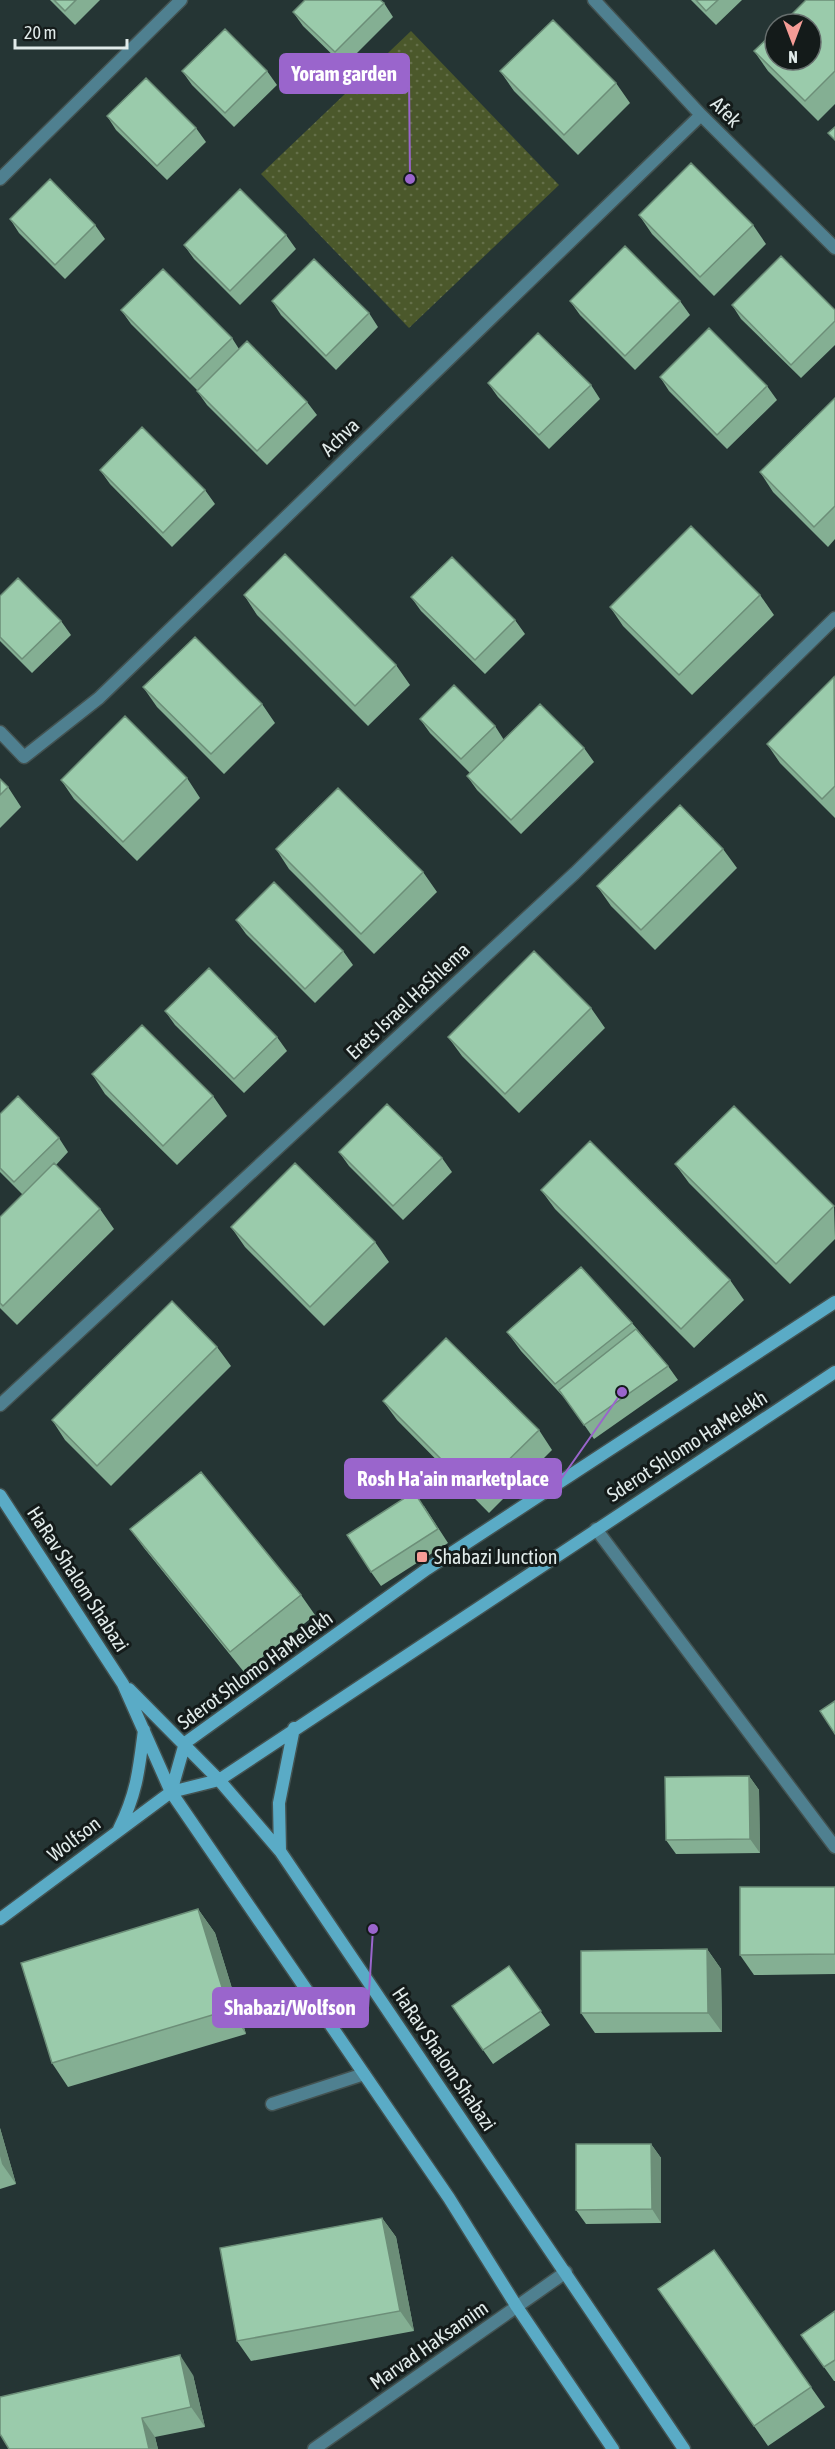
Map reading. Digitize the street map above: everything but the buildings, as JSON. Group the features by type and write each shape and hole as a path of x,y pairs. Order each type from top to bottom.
{"street":[{"path":"0,179 181,0"},
{"name":"Afek","path":"594,0 701,115 835,248"},
{"name":"Achva","path":"0,732 24,756 99,698 701,115"},
{"name":"Erets Israel HaShlema","path":"0,1405 575,873 835,618"},
{"name":"Sderot Shlomo HaMelekh","path":"835,1302 427,1569 185,1743 171,1792 219,1780 294,1728 835,1372"},
{"name":"HaRav Shalom Shabazi","path":"0,1495 123,1684 171,1792 449,2198 517,2307 613,2449"},
{"path":"596,1529 835,1848"},
{"name":"HaRav Shalom Shabazi","path":"123,1684 185,1743 280,1851 684,2449"},
{"path":"280,1851 279,1803 294,1728"},
{"path":"118,1831 132,1803 139,1772 144,1729"},
{"name":"Wolfson","path":"0,1919 171,1792"},
{"path":"272,2104 364,2074"},
{"name":"Marvad HaKsamim","path":"314,2449 566,2272"}],"green space":[{"path":"411,31 559,185 409,328 261,174"}],"place":[{"name":"Yoram garden","path":"410,179"},
{"name":"Rosh Ha'ain marketplace","path":"622,1392"},
{"name":"Shabazi Junction","path":"422,1557"},
{"name":"Shabazi/Wolfson","path":"373,1929"}]}
